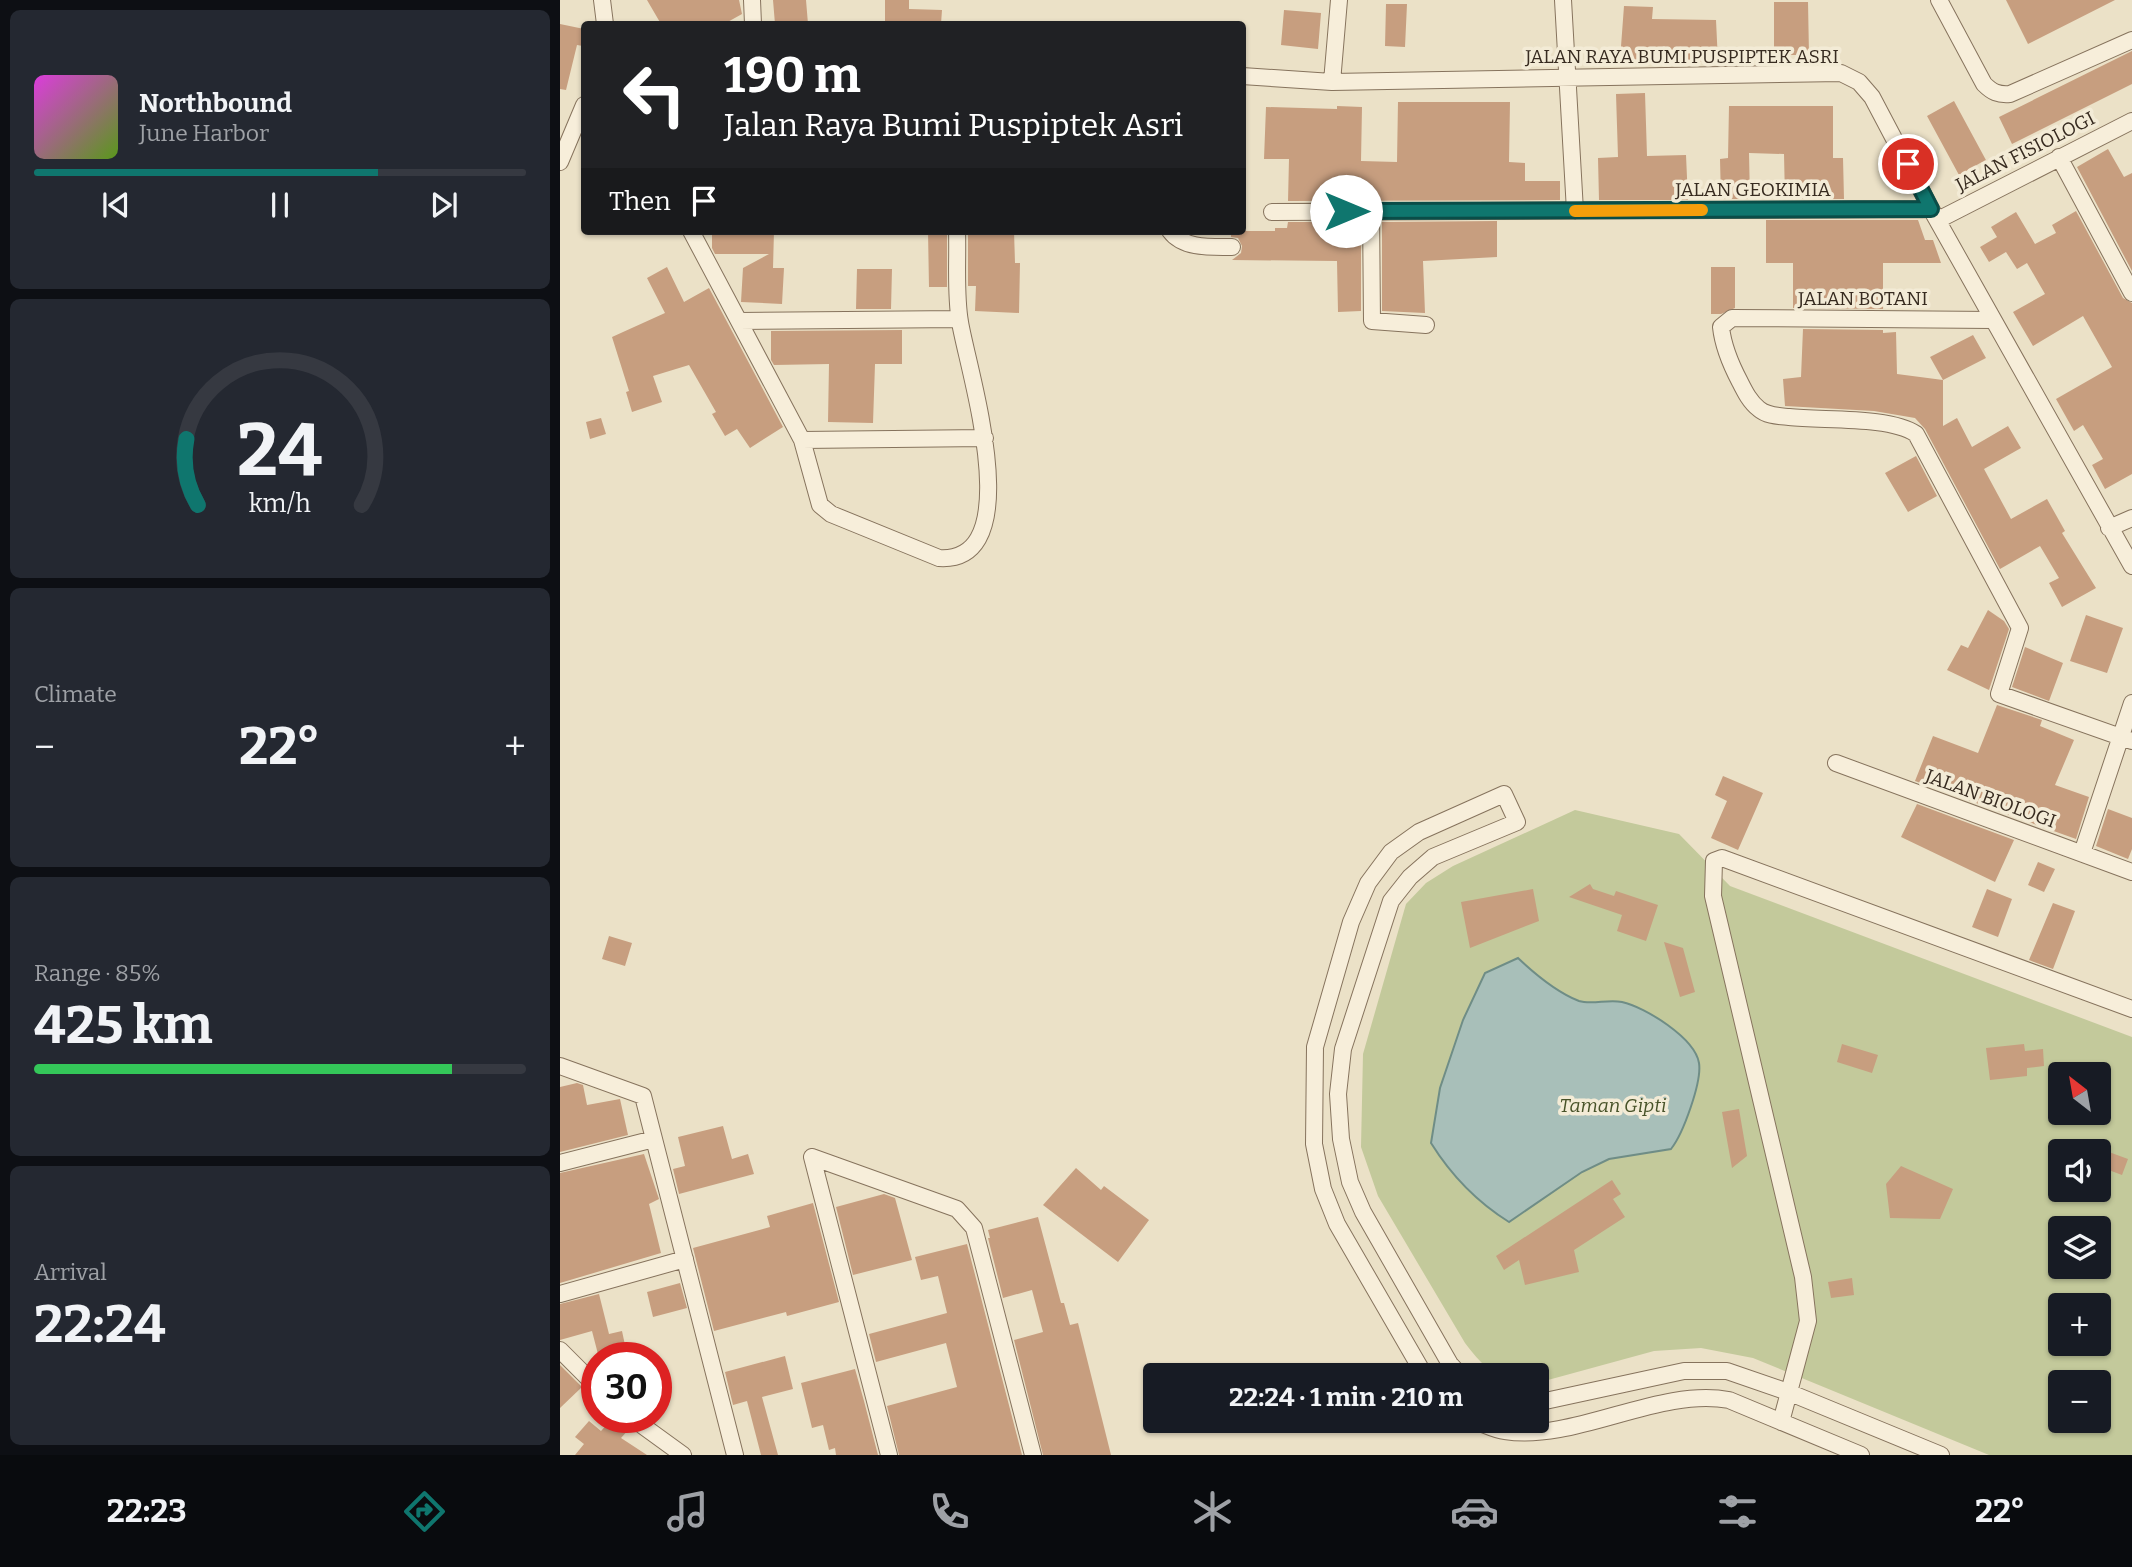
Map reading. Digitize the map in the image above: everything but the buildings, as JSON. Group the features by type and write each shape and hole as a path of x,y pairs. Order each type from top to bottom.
{"street":[{"path":"602,0 605,21"},
{"path":"752,0 753,21"},
{"path":"1332,82 1339,0"},
{"path":"1563,0 1575,211"},
{"path":"1939,0 1984,84 1992,92 2001,95 2010,94 2132,40"},
{"name":"JALAN RAYA BUMI PUSPIPTEK ASRI","path":"1246,76 1332,82 1841,73 1859,82 1872,97 1934,214 2132,566"},
{"path":"560,162 581,120"},
{"name":"JALAN FISIOLOGI","path":"1934,214 2132,121"},
{"path":"2059,157 2132,293"},
{"path":"1371,211 1372,321 1426,325"},
{"name":"JALAN GEOKIMIA","path":"1272,212 1934,214"},
{"path":"693,235 802,440 820,505 831,514 939,558 952,559 967,551 981,534 988,503 988,454 959,319 957,235"},
{"path":"1173,235 1183,242 1207,247 1232,247"},
{"name":"JALAN BOTANI","path":"1993,320 1731,318 1721,327 1723,341 1741,385 1759,410 1770,415 1816,420 1900,424 1916,434 2020,628 1999,694 2127,739"},
{"path":"739,321 959,319"},
{"path":"802,440 985,438"},
{"path":"2109,528 2132,518"},
{"path":"2081,853 2127,739 2132,704"},
{"name":"JALAN BIOLOGI","path":"1836,763 2132,872"},
{"path":"1417,1363 1337,1224 1322,1189 1314,1144 1315,1047 1351,922 1368,883 1391,852 1419,832 1504,794 1517,822 1433,857 1410,877 1391,901 1343,1049 1338,1094 1341,1139 1348,1171 1363,1212 1449,1363"},
{"path":"1781,1422 1808,1321 1803,1277 1713,897 1714,861 1722,858 2132,1009"},
{"path":"560,1066 643,1096 735,1455"},
{"path":"560,1163 654,1139"},
{"path":"889,1455 812,1157 957,1209 974,1228 1033,1455"},
{"path":"560,1294 685,1259"},
{"path":"560,1350 581,1371"},
{"path":"1549,1400 1684,1371 1727,1371 1788,1392 1941,1455"},
{"path":"1549,1430 1647,1408 1714,1397 1729,1399 1861,1455"},
{"path":"653,1433 683,1455"}],"green space":[{"name":"Taman Gipti","path":"1575,810 1679,834 1730,886 2132,1037 2132,1455 1989,1455 1753,1358 1701,1348 1654,1351 1549,1380 1549,1363 1482,1363 1465,1343 1378,1196 1361,1147 1363,1054 1406,904 1426,883 1453,866"}],"water":[{"path":"1518,958 1562,993 1579,1001 1622,1002 1643,1010 1668,1025 1695,1053 1699,1072 1691,1108 1671,1149 1609,1159 1582,1172 1509,1222 1486,1206 1466,1187 1431,1143 1440,1088 1463,1020 1485,973"}],"slow traffic":[{"path":"1575,211 1702,210"}],"route":[{"path":"1346,211 1931,209 1908,164"}]}
